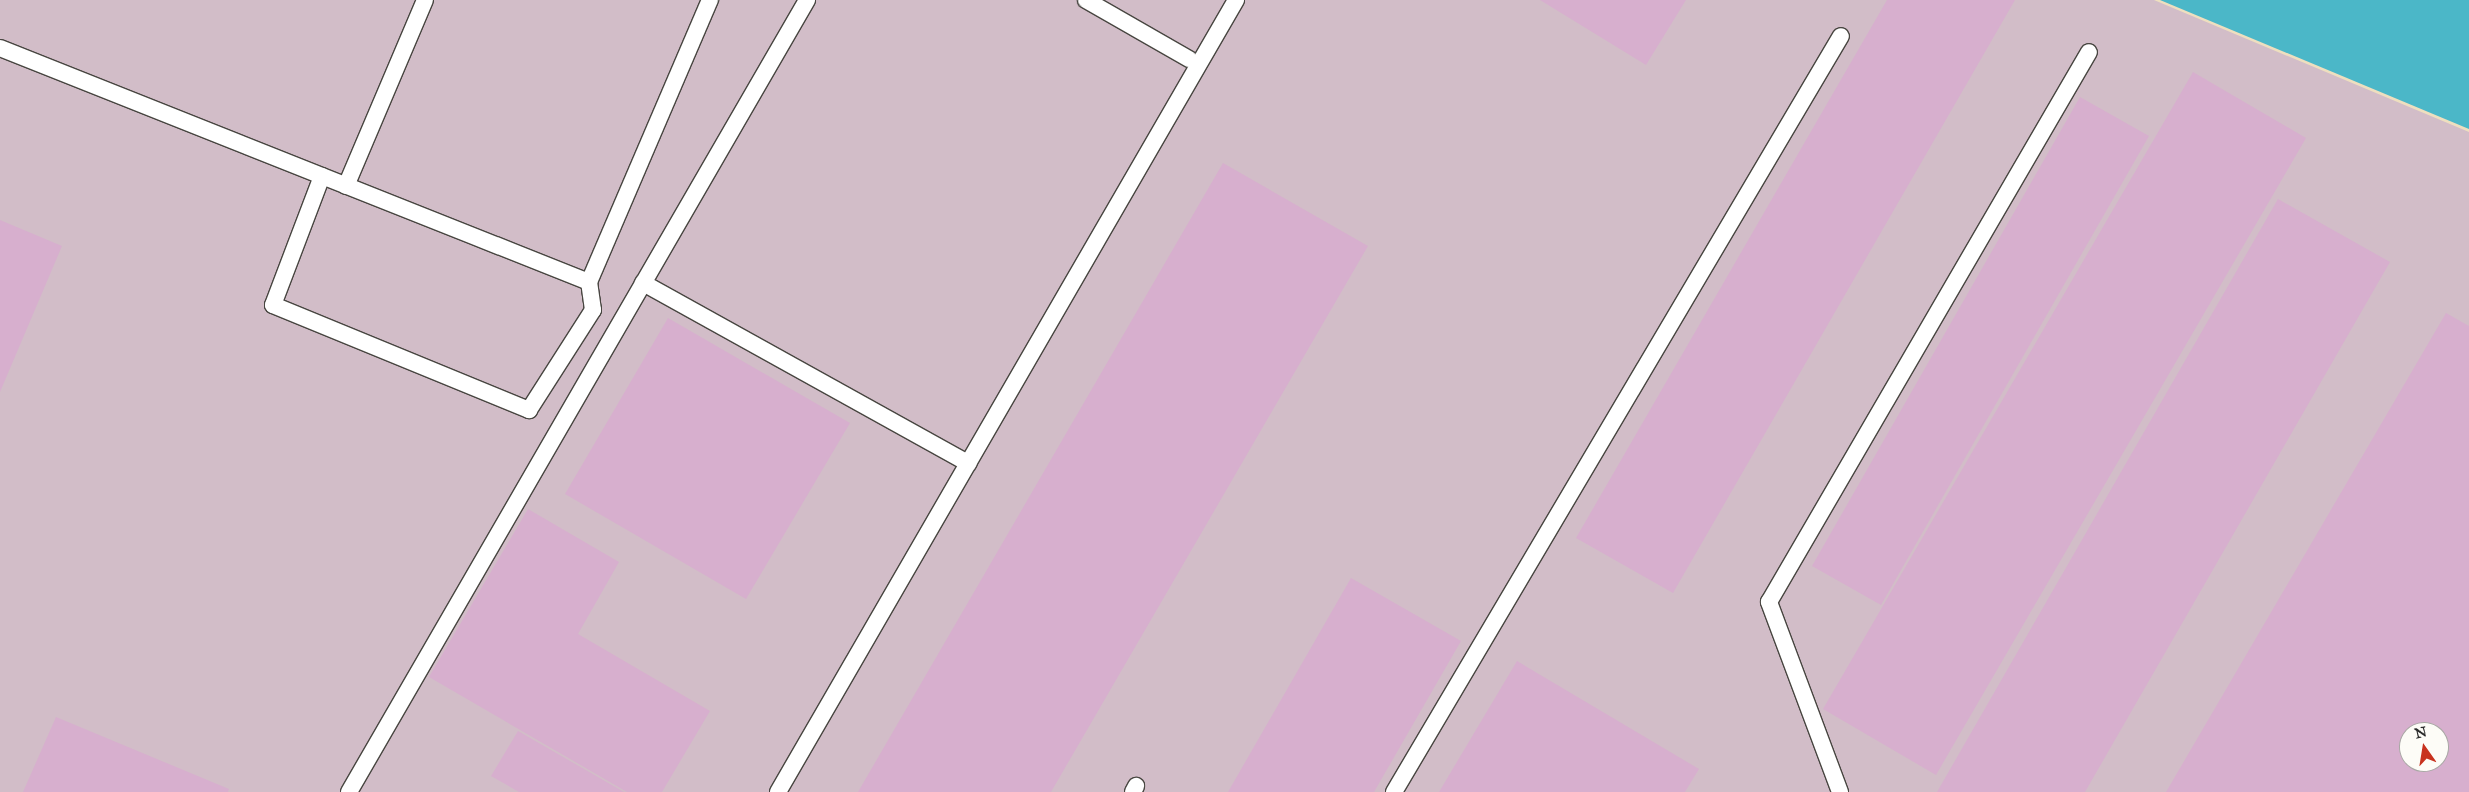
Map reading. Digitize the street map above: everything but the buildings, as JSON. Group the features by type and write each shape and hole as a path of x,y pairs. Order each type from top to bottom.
{"lane":[{"path":"346,186 425,0"},
{"path":"322,176 273,305 528,410 593,310 589,282 710,0"},
{"path":"350,792 807,0"},
{"path":"1086,0 1189,60"},
{"path":"778,792 1236,0"},
{"path":"1394,792 1841,36"},
{"path":"0,48 589,282"},
{"path":"1840,792 1768,602 2089,52"},
{"path":"643,284 968,463"}],"shaded area":[{"path":"0,0 2154,0 2469,132 2469,792 0,792"}],"water":[{"path":"2160,0 2469,0 2469,129"}]}
